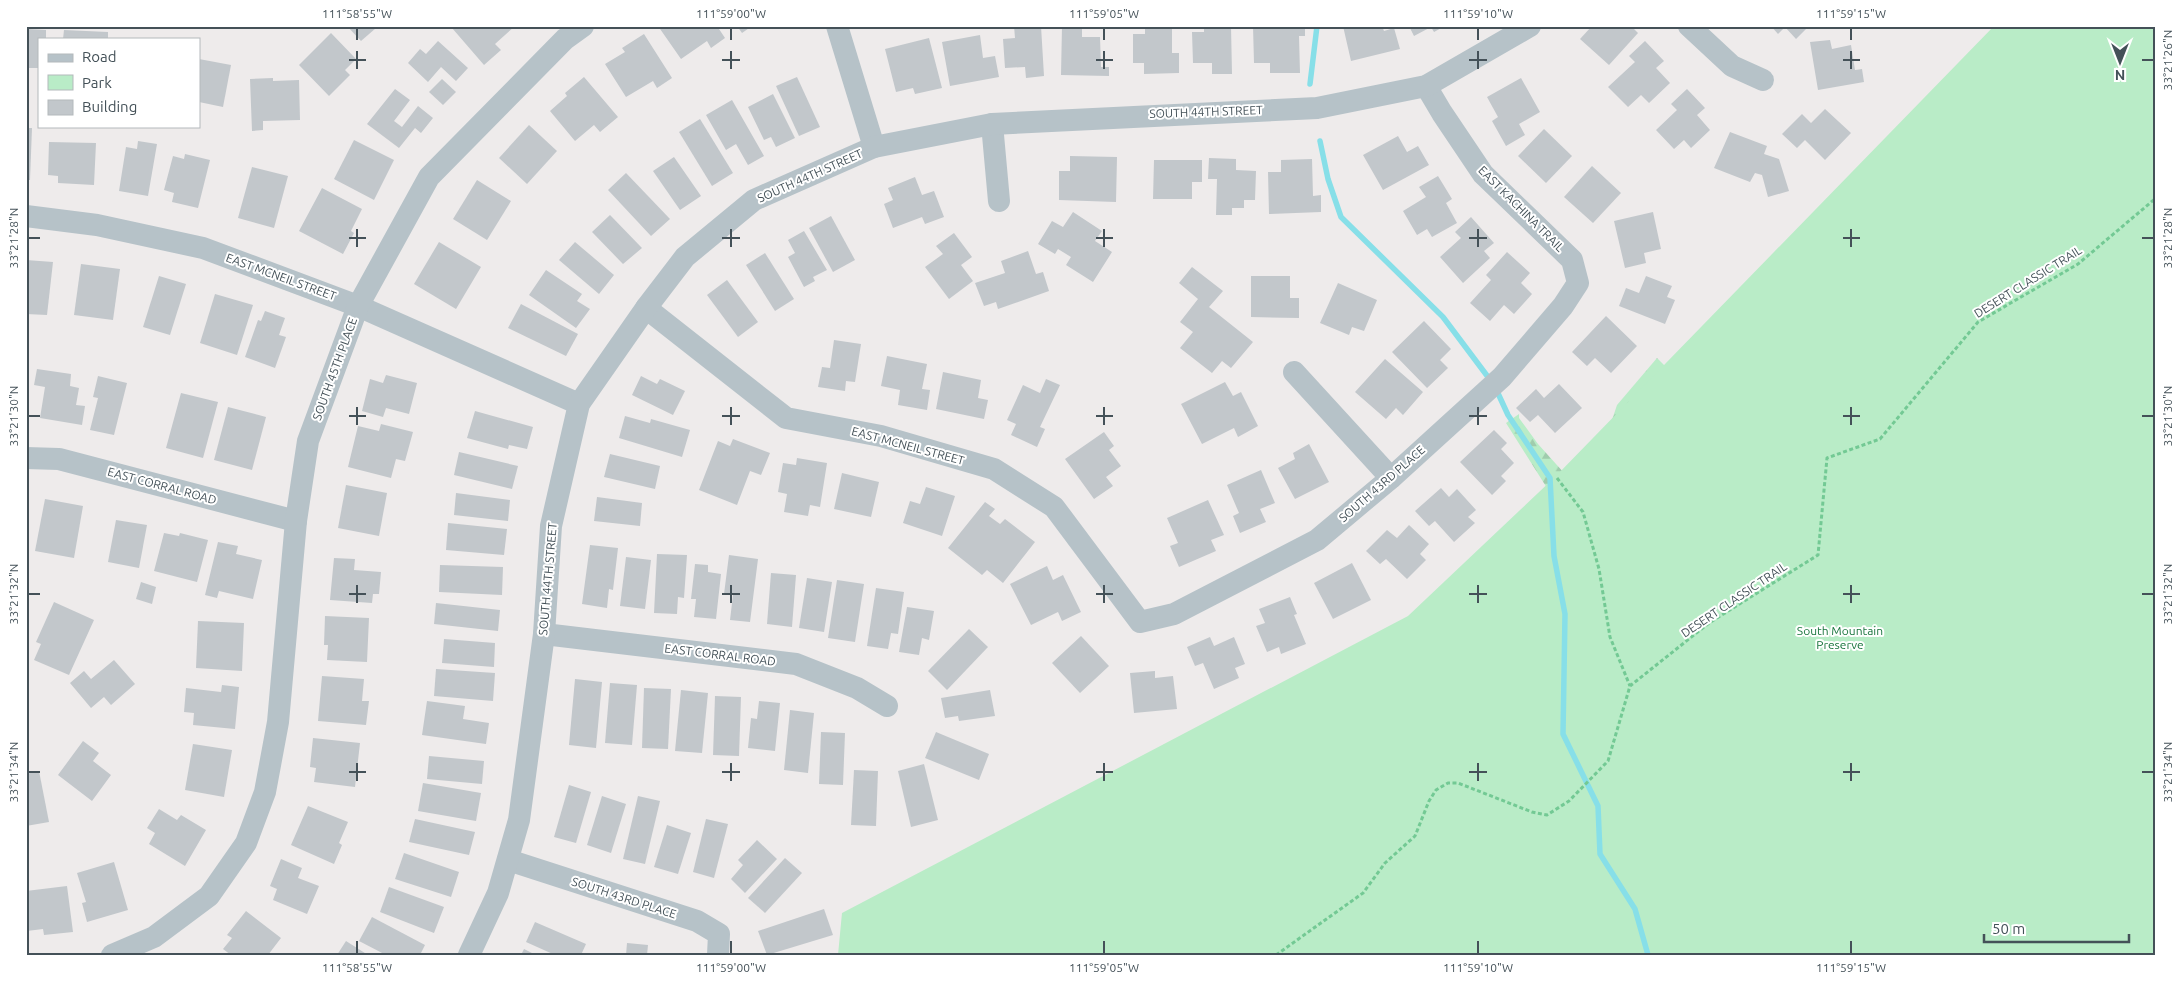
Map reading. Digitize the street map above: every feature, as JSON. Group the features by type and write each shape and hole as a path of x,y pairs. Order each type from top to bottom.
{"street":[{"name":"SOUTH 45TH PLACE","path":"112,955 154,937 209,896 246,843 265,792 278,722 296,522 308,441 358,306 428,177 565,39 583,26"},
{"path":"837,26 874,147"},
{"name":"SOUTH 44TH STREET","path":"469,955 498,893 519,820 544,634 551,526 579,404 646,308 685,257 754,200 874,147 992,124 1317,108 1426,86 1530,26"},
{"path":"1690,26 1732,66 1763,80"},
{"name":"EAST KACHINA TRAIL","path":"1426,86 1484,174 1572,260 1578,283"},
{"path":"992,124 999,201"},
{"name":"EAST MCNEIL STREET","path":"26,216 97,225 203,248 358,306 579,404"},
{"name":"SOUTH 43RD PLACE","path":"1140,622 1174,614 1317,540 1391,478 1502,377 1562,306 1578,283"},
{"name":"EAST MCNEIL STREET","path":"646,308 786,418 881,436 994,469 1054,507 1140,622"},
{"path":"1294,372 1391,478"},
{"name":"EAST CORRAL ROAD","path":"26,458 59,459 296,522"},
{"name":"EAST CORRAL ROAD","path":"544,634 796,664 857,688 887,706"},
{"name":"SOUTH 43RD PLACE","path":"508,860 697,921 719,934 718,955"}],"path":[{"name":"DESERT CLASSIC TRAIL","path":"1630,686 1709,623 1818,554 1827,458 1880,440 1978,322 2078,264 2156,198"},
{"path":"1276,955 1363,893 1385,863 1415,836 1429,801 1436,790 1448,783 1458,783 1532,812 1547,815 1569,801 1608,761 1630,686 1610,637 1599,569 1584,512 1557,478"}],"green space":[{"name":"South Mountain Preserve","path":"1994,26 2156,26 2156,955 838,955 842,913 1408,616 1556,476"},
{"path":"1657,358 1667,368 1610,426 1617,405"},
{"path":"1519,414 1519,418 1538,444 1565,474 1547,488 1506,423"}],"building":[{"path":"347,26 374,26 376,28 361,41"},
{"path":"454,26 515,26 495,44 501,50 484,65 452,28"},
{"path":"658,26 717,26 725,38 711,48 707,41 681,59"},
{"path":"737,26 752,26 742,33"},
{"path":"1014,26 1041,26 1044,76 1026,78 1025,67 1005,68 1003,39 1015,38"},
{"path":"1062,26 1082,27 1082,37 1100,37 1101,67 1109,67 1109,76 1061,75"},
{"path":"1145,26 1172,26 1172,53 1179,53 1179,73 1144,74 1144,63 1133,63 1133,34 1145,34"},
{"path":"1204,26 1231,26 1232,74 1212,74 1212,63 1193,63 1192,32 1204,32"},
{"path":"1253,26 1305,26 1305,36 1299,36 1300,73 1270,73 1270,63 1254,63"},
{"path":"1343,26 1382,26 1384,31 1394,28 1400,49 1351,61"},
{"path":"1409,26 1445,26 1434,32 1431,27 1414,36"},
{"path":"1592,26 1631,26 1638,33 1609,65 1580,39"},
{"path":"1771,26 1809,26 1796,39 1785,27 1778,34"},
{"path":"26,29 46,30 46,38 38,38 38,68 26,68"},
{"path":"64,30 108,32 108,38 63,38"},
{"path":"331,33 356,59 345,70 350,75 329,96 299,65"},
{"path":"644,34 672,78 657,88 653,81 626,97 605,64 625,52 622,48"},
{"path":"980,35 983,58 995,56 999,77 950,86 942,42"},
{"path":"929,38 942,88 915,94 913,88 896,92 885,49"},
{"path":"1830,40 1832,49 1851,45 1855,70 1862,69 1864,82 1818,90 1810,42"},
{"path":"438,41 468,68 456,81 441,67 428,82 408,63 420,49 426,54"},
{"path":"1645,41 1664,61 1656,68 1670,83 1649,103 1641,95 1628,107 1608,87 1635,62 1629,56"},
{"path":"200,59 231,65 223,107 200,102"},
{"path":"584,77 618,117 600,132 594,125 575,141 550,111 567,96 565,93"},
{"path":"797,77 820,127 799,136 776,86"},
{"path":"273,78 273,81 299,80 300,120 263,121 263,130 252,131 250,79"},
{"path":"1521,78 1540,112 1519,124 1525,135 1506,146 1492,121 1498,117 1487,97"},
{"path":"442,79 456,92 443,105 429,92"},
{"path":"395,89 410,100 394,121 402,127 418,106 433,118 421,133 415,128 399,148 367,124"},
{"path":"1687,89 1705,108 1697,115 1710,130 1691,148 1684,140 1674,149 1656,130 1677,110 1671,104"},
{"path":"773,94 795,138 776,147 771,137 764,140 748,107"},
{"path":"732,100 764,156 748,165 736,144 726,150 706,115"},
{"path":"1825,109 1851,133 1825,160 1805,140 1797,148 1782,134 1802,114 1811,123"},
{"path":"700,119 733,173 712,186 679,132"},
{"path":"529,125 557,151 527,184 499,158"},
{"path":"26,128 32,128 30,180 26,180"},
{"path":"1544,129 1572,156 1546,183 1518,156"},
{"path":"1730,132 1767,146 1764,154 1779,159 1789,191 1768,197 1762,175 1755,173 1750,182 1714,168"},
{"path":"1398,136 1407,152 1418,146 1429,165 1383,190 1363,155"},
{"path":"354,140 394,160 374,200 334,179"},
{"path":"138,141 157,144 148,196 119,191 126,147 137,149"},
{"path":"49,142 96,143 94,185 58,183 58,176 48,175"},
{"path":"185,154 210,160 198,208 172,202 174,193 164,190 173,156 184,159"},
{"path":"1070,156 1117,157 1116,202 1059,200 1059,171 1070,171"},
{"path":"674,157 701,196 680,210 653,171"},
{"path":"1209,158 1236,159 1236,170 1256,171 1255,200 1244,200 1244,208 1232,208 1232,215 1216,215 1217,179 1208,179"},
{"path":"1312,159 1313,196 1321,195 1321,212 1269,214 1268,172 1281,172 1281,160"},
{"path":"1154,160 1202,160 1202,182 1192,182 1192,199 1153,199"},
{"path":"1592,166 1621,193 1593,223 1564,197"},
{"path":"252,167 288,176 274,228 238,218"},
{"path":"626,173 670,219 651,236 608,190"},
{"path":"1438,176 1452,199 1446,203 1457,223 1432,237 1427,229 1417,235 1403,211 1426,197 1419,187"},
{"path":"915,177 922,195 934,191 944,217 925,224 922,217 893,228 884,204 893,200 888,188"},
{"path":"477,180 511,201 487,240 453,219"},
{"path":"322,188 362,209 351,231 354,233 343,254 299,231"},
{"path":"1073,212 1102,231 1095,241 1112,252 1093,282 1066,265 1071,257 1058,249 1055,254 1038,244 1052,221 1063,227"},
{"path":"1653,212 1661,249 1644,253 1646,263 1625,268 1614,221"},
{"path":"610,215 642,248 623,264 592,232"},
{"path":"831,216 855,260 833,272 809,228"},
{"path":"1471,217 1494,243 1484,251 1490,258 1463,283 1440,257 1461,238 1455,232"},
{"path":"804,231 827,270 813,277 815,281 804,287 788,257 795,253 788,240"},
{"path":"954,233 972,257 961,265 973,281 949,299 925,267 943,254 936,246"},
{"path":"439,242 481,267 456,309 414,284"},
{"path":"575,242 614,275 599,294 559,260"},
{"path":"1028,251 1036,274 1043,272 1049,291 998,309 996,302 984,306 975,283 1005,273 1001,261"},
{"path":"1507,252 1530,273 1521,283 1532,294 1514,314 1504,305 1490,321 1470,303 1491,280 1486,275"},
{"path":"765,253 794,299 775,311 746,265"},
{"path":"26,260 53,262 47,315 26,314"},
{"path":"81,264 120,269 113,320 74,315"},
{"path":"1192,267 1223,291 1209,307 1253,342 1231,368 1222,361 1212,373 1180,348 1193,332 1180,322 1198,299 1179,283"},
{"path":"546,270 582,294 577,301 590,309 576,328 529,295"},
{"path":"159,276 186,284 170,335 143,327"},
{"path":"1251,276 1290,276 1290,298 1299,298 1299,318 1251,317"},
{"path":"1646,276 1672,286 1667,297 1675,300 1665,324 1619,306 1626,288 1639,293"},
{"path":"727,280 758,322 738,337 707,295"},
{"path":"1338,283 1377,300 1364,331 1352,327 1349,335 1320,323"},
{"path":"215,294 253,305 237,355 200,343"},
{"path":"521,304 578,334 566,356 508,328"},
{"path":"265,311 285,318 279,335 286,337 275,368 245,357 258,320 261,321"},
{"path":"1606,316 1637,346 1611,373 1595,358 1587,366 1572,352"},
{"path":"1424,321 1451,349 1440,360 1448,368 1427,388 1392,352"},
{"path":"834,340 861,344 855,382 846,381 845,391 818,387 822,367 830,368"},
{"path":"887,356 927,364 922,389 930,390 927,410 898,405 900,390 881,386"},
{"path":"1385,359 1423,392 1403,415 1396,408 1386,419 1355,392"},
{"path":"37,369 71,374 70,386 79,388 76,405 85,406 82,425 40,418 45,387 34,385"},
{"path":"943,372 981,380 978,398 988,400 984,419 936,409"},
{"path":"386,375 417,383 409,414 386,408 383,417 362,411 370,379 383,383"},
{"path":"98,376 127,383 114,435 90,430 98,398 93,397"},
{"path":"641,376 657,384 660,379 685,391 673,415 632,395"},
{"path":"1046,379 1060,385 1040,427 1045,429 1037,447 1011,435 1016,424 1007,420 1023,385 1040,393"},
{"path":"1225,382 1233,396 1241,392 1258,426 1238,437 1234,428 1202,444 1181,404"},
{"path":"1559,384 1582,408 1555,433 1538,415 1530,422 1516,408 1536,389 1544,398"},
{"path":"181,393 218,402 203,458 166,448"},
{"path":"228,407 266,417 252,470 214,460"},
{"path":"475,411 533,427 527,449 509,445 508,449 467,438"},
{"path":"625,416 650,423 651,419 690,430 682,457 619,438"},
{"path":"381,424 413,432 405,461 396,459 391,478 348,467 358,426 379,431"},
{"path":"1494,430 1507,443 1501,449 1514,463 1501,476 1506,481 1492,495 1460,462"},
{"path":"1104,432 1114,446 1109,450 1121,466 1106,477 1113,486 1094,499 1065,459"},
{"path":"733,439 770,453 761,475 750,471 737,505 699,490 718,441 730,446"},
{"path":"1309,444 1329,482 1295,499 1278,468 1295,459 1293,453"},
{"path":"459,452 518,466 512,489 454,475"},
{"path":"610,454 660,466 655,489 604,477"},
{"path":"797,458 827,463 820,507 810,505 808,516 784,512 787,494 778,492 783,463 796,465"},
{"path":"1261,470 1275,503 1260,509 1266,522 1240,533 1233,516 1239,513 1227,485"},
{"path":"842,473 879,482 871,517 834,509"},
{"path":"346,485 387,493 379,536 338,528"},
{"path":"926,487 955,496 942,536 903,523 910,501 920,504"},
{"path":"1441,488 1449,497 1457,489 1476,510 1468,517 1475,523 1454,542 1435,521 1429,526 1415,511"},
{"path":"456,493 510,500 508,521 454,515"},
{"path":"597,497 642,503 640,526 594,521"},
{"path":"45,499 83,506 74,558 35,551"},
{"path":"1208,500 1224,535 1211,540 1216,551 1179,567 1170,546 1178,543 1167,518"},
{"path":"985,502 995,509 989,516 1000,524 1005,519 1035,542 1003,583 987,570 982,575 948,548"},
{"path":"116,520 147,525 139,568 108,562"},
{"path":"448,523 507,529 504,555 446,550"},
{"path":"1409,525 1429,544 1420,554 1426,560 1407,579 1386,559 1380,564 1366,551 1387,530 1397,538"},
{"path":"164,533 179,536 180,533 208,540 197,582 154,571"},
{"path":"218,542 238,546 236,554 262,560 253,599 219,591 217,598 205,595"},
{"path":"590,545 618,548 613,590 609,589 607,608 582,604"},
{"path":"657,554 687,555 684,598 678,597 677,614 654,613"},
{"path":"729,555 758,559 750,622 730,620 733,595 724,594"},
{"path":"626,557 651,560 645,609 620,606"},
{"path":"334,558 355,559 354,570 381,572 379,594 373,594 372,603 330,600"},
{"path":"1352,563 1371,600 1333,619 1314,583"},
{"path":"695,564 708,565 708,572 721,574 716,619 694,617 696,599 691,599"},
{"path":"440,565 503,567 502,595 439,592"},
{"path":"1047,566 1053,580 1063,575 1081,612 1062,621 1058,612 1031,625 1010,584"},
{"path":"771,573 796,575 792,627 767,624"},
{"path":"807,578 832,582 824,632 799,628"},
{"path":"837,580 864,584 855,642 828,638"},
{"path":"141,582 156,587 152,604 136,599"},
{"path":"876,588 904,592 898,634 891,633 888,649 867,646"},
{"path":"1290,597 1297,614 1294,615 1306,644 1281,654 1279,647 1267,652 1256,626 1265,623 1259,609"},
{"path":"54,602 94,620 69,675 34,660 41,644 36,642"},
{"path":"436,603 500,610 498,631 434,624"},
{"path":"907,607 934,611 929,640 922,638 919,655 899,652"},
{"path":"325,616 369,618 367,662 327,660 328,645 324,645"},
{"path":"198,621 244,623 242,671 196,668"},
{"path":"969,629 988,647 947,690 928,671"},
{"path":"1081,636 1109,666 1080,693 1052,663"},
{"path":"1210,637 1214,646 1234,637 1245,664 1235,668 1239,678 1214,689 1203,663 1195,666 1187,647"},
{"path":"444,639 495,643 494,667 442,663"},
{"path":"114,660 135,684 111,705 104,697 91,708 70,683 84,671 91,679"},
{"path":"436,669 495,673 493,701 434,696"},
{"path":"1155,671 1155,678 1173,676 1177,709 1134,713 1130,673"},
{"path":"322,676 364,679 362,701 369,701 366,725 318,721"},
{"path":"575,679 602,682 596,748 569,745"},
{"path":"610,683 637,685 632,745 605,743"},
{"path":"222,685 239,687 235,729 193,725 194,713 184,712 186,688 221,692"},
{"path":"644,688 671,689 668,749 642,748"},
{"path":"681,690 708,693 702,753 675,751"},
{"path":"990,690 995,716 959,721 958,716 945,718 941,698"},
{"path":"715,696 741,697 739,756 713,755"},
{"path":"427,701 465,706 463,719 489,723 486,744 422,735"},
{"path":"759,701 780,703 775,751 748,748 751,718 757,719"},
{"path":"790,710 814,713 808,773 784,770"},
{"path":"821,732 845,733 843,785 819,784"},
{"path":"936,732 989,754 979,780 925,758"},
{"path":"313,738 360,743 355,787 314,782 316,768 310,767"},
{"path":"83,741 99,753 93,761 111,775 92,801 58,775"},
{"path":"193,744 232,750 224,797 185,790"},
{"path":"429,756 484,761 482,784 427,779"},
{"path":"924,764 938,820 911,827 898,771"},
{"path":"854,770 878,771 876,826 851,825"},
{"path":"39,771 49,822 26,826 26,774"},
{"path":"423,783 481,793 476,821 418,811"},
{"path":"569,785 591,792 576,843 554,837"},
{"path":"602,796 626,804 611,853 587,845"},
{"path":"638,796 660,801 645,864 623,859"},
{"path":"308,806 348,822 339,843 342,845 334,864 291,845"},
{"path":"159,809 177,820 181,815 206,830 185,866 149,844 155,833 147,828"},
{"path":"415,819 475,832 469,855 409,842"},
{"path":"706,819 728,824 714,878 693,872"},
{"path":"667,825 691,833 678,874 654,867"},
{"path":"757,840 777,859 745,893 731,879 743,865 738,860"},
{"path":"404,853 459,872 451,897 395,879"},
{"path":"785,858 802,873 765,913 748,898"},
{"path":"281,859 302,868 298,878 319,886 307,914 273,900 277,889 270,886"},
{"path":"114,862 128,910 87,922 82,903 86,902 77,873"},
{"path":"67,886 73,932 44,935 43,929 27,931 26,891"},
{"path":"389,887 444,907 434,933 380,912"},
{"path":"824,909 833,935 767,955 758,931"},
{"path":"246,911 281,938 268,955 231,955 223,949 232,938 227,935"},
{"path":"372,917 425,945 420,955 386,955 359,941"},
{"path":"535,922 586,944 581,955 555,955 526,942"},
{"path":"346,941 368,955 337,955"},
{"path":"627,943 648,945 647,955 626,955"},
{"path":"524,949 536,955 521,955"}],"waterway":[{"path":"1310,84 1317,26"},
{"path":"1320,141 1328,179 1341,217 1443,317 1491,381"},
{"path":"1496,389 1508,415 1550,478 1554,556 1565,614 1563,734 1598,806 1600,854 1635,909 1648,955"}]}
